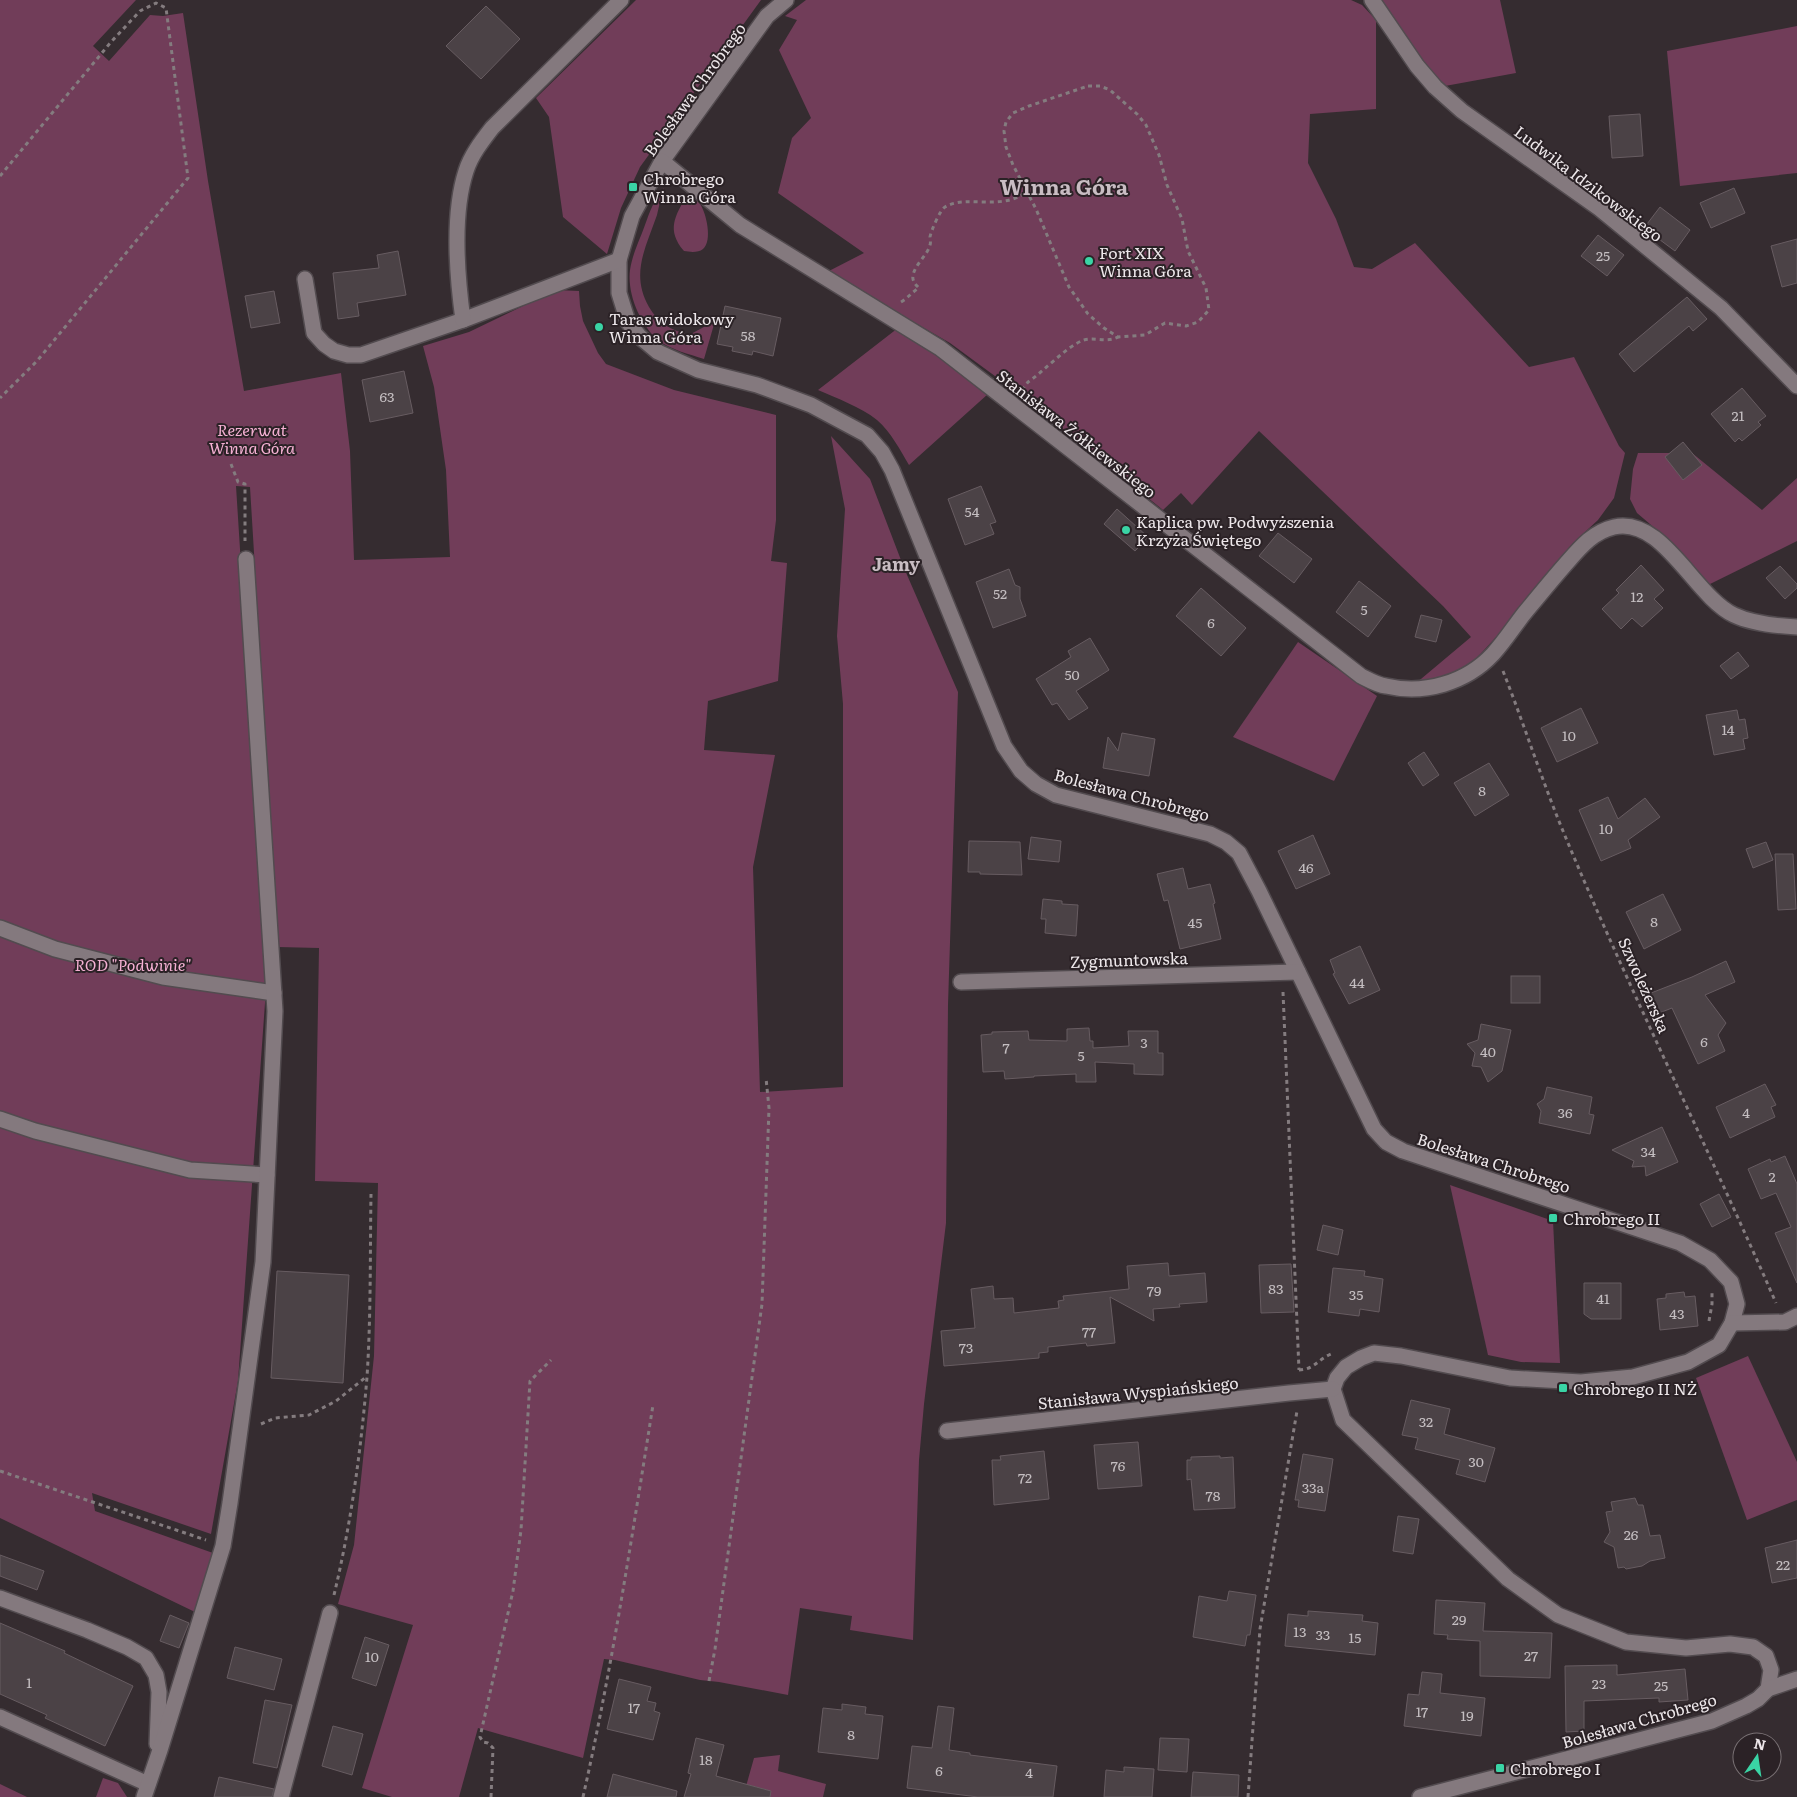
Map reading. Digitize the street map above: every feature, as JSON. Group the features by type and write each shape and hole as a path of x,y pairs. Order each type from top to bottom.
{"street":[{"path":"463,320 459,287 458,223 460,194 466,169 478,147 492,128 621,0"},
{"name":"Bolesława Chrobrego","path":"786,0 768,16 662,161 632,216 619,260 619,293 628,322 639,336 658,352 698,370 757,385 811,405 867,435 882,452 892,470 1004,746 1021,771 1036,784 1056,795 1210,834 1226,842 1239,853 1260,891 1374,1129 1386,1142 1403,1150 1680,1243 1710,1260 1731,1282 1737,1304 1732,1323 1719,1344 1688,1362 1633,1377 1581,1382 1510,1378 1400,1356 1374,1353 1346,1367 1337,1378 1333,1389"},
{"name":"Ludwika Idzikowskiego","path":"1372,0 1417,66 1435,88 1462,111 1600,209 1721,308 1797,386"},
{"name":"Stanisława Żółkiewskiego","path":"662,161 740,225 940,348 1361,676 1384,686 1410,690 1441,686 1473,671 1492,654 1536,598 1584,543 1598,532 1615,526 1635,527 1649,533 1713,600 1733,615 1755,622 1797,627"},
{"path":"305,279 314,333 334,351 348,355 361,355 463,320 619,260"},
{"path":"0,1717 146,1791 223,1546 263,1262 275,1011 246,559"},
{"path":"0,928 55,949 163,977 274,993"},
{"name":"Zygmuntowska","path":"961,982 1298,972"},
{"path":"0,1119 35,1131 190,1170 267,1174"},
{"path":"1732,1323 1791,1319"},
{"path":"1333,1389 1343,1420 1508,1579 1558,1616 1626,1642 1686,1648 1730,1644 1753,1647 1766,1656 1771,1670 1768,1689"},
{"name":"Stanisława Wyspiańskiego","path":"947,1431 1333,1389"},
{"path":"0,1598 87,1630 127,1647 146,1658 156,1675 159,1692 156,1761"},
{"path":"281,1797 330,1613"},
{"name":"Bolesława Chrobrego","path":"1420,1797 1712,1721 1746,1706 1758,1699 1768,1689 1797,1679"}],"path":[{"path":"0,176 111,42 140,11 156,3 166,8 188,178 37,361 0,398"},
{"path":"1012,404 1028,382 1073,345 1084,340 1112,340 1118,337 1145,335 1165,323 1186,326 1198,322 1210,310 1206,288 1188,252 1182,219 1167,185 1159,155 1146,125 1120,97 1110,90 1100,86 1088,86 1013,113 1006,122 1004,131 1006,147 1036,209 1069,287 1088,314 1118,337"},
{"path":"884,313 908,298 911,293 919,288 914,282 913,276 930,244 930,236 936,225 938,214 945,206 960,203 1007,201 1022,196 1027,192"},
{"path":"231,464 238,482 245,484 246,559"},
{"name":"Szwoleżerska","path":"1492,654 1504,671 1563,830 1630,985 1740,1220 1791,1319"},
{"path":"1289,987 1283,990 1299,1370 1309,1369 1324,1357 1332,1354"},
{"path":"709,1681 762,1304 769,1108 766,1078"},
{"path":"330,1613 347,1542 352,1511 367,1377 371,1194"},
{"path":"1709,1324 1712,1291"},
{"path":"491,1797 492,1748 488,1743 483,1742 480,1737 514,1582 521,1530 530,1381 551,1360"},
{"path":"239,1438 256,1426 275,1418 309,1415 336,1402 367,1377"},
{"path":"1248,1797 1260,1629 1299,1404 1297,1392"},
{"path":"583,1797 626,1569 653,1405"},
{"path":"0,1470 223,1546"}],"green space":[{"path":"0,0 136,0 93,46 109,61 150,15 163,16 183,13 208,181 244,391 341,373 350,451 354,560 450,557 446,470 434,387 423,346 469,332 556,290 579,291 583,321 598,353 606,364 674,390 776,415 776,520 771,561 787,563 778,681 708,701 704,750 775,755 753,867 760,1092 843,1087 843,704 837,636 845,509 831,436 870,479 904,568 958,692 948,1005 946,1223 919,1460 913,1640 850,1630 852,1616 800,1608 788,1695 700,1680 604,1659 583,1758 478,1728 459,1797 392,1797 362,1788 413,1625 338,1604 354,1545 374,1356 378,1183 315,1181 319,948 278,947 250,487 236,486 267,975 238,1381 211,1534 92,1493 95,1511 213,1553 195,1612 0,1518"},
{"path":"636,0 761,0 640,167 621,208 607,254 563,217 549,117 536,98"},
{"path":"806,0 1351,0 1362,5 1376,20 1376,109 1310,114 1308,163 1336,219 1354,267 1372,269 1415,243 1529,367 1574,357 1619,446 1625,453 1614,498 1598,520 1573,543 1498,635 1473,662 1454,676 1415,684 1471,637 1443,606 1259,431 1192,505 1181,493 1163,510 1018,393 950,343 827,272 864,253 778,193 792,138 811,118 779,50 797,20 785,16"},
{"path":"1380,0 1500,0 1516,73 1445,86 1432,75"},
{"path":"1797,26 1797,173 1680,186 1667,51"},
{"path":"664,188 642,261 640,272 643,295 653,313 661,322 676,331 689,335 715,321 704,359 674,349 658,340 640,317 633,298 630,279 632,260 656,198"},
{"path":"687,195 700,204 708,233 706,245 703,249 696,252 684,251 678,243 674,230 676,216"},
{"path":"898,328 927,344 988,394 909,465 891,436 871,415 818,390"},
{"path":"1638,453 1692,453 1762,510 1797,478 1797,541 1706,586 1664,536 1637,513 1630,499 1633,469"},
{"path":"1298,642 1377,696 1334,781 1233,737"},
{"path":"1450,1185 1553,1221 1560,1363 1521,1362 1488,1355"},
{"path":"1748,1356 1797,1462 1797,1500 1747,1520 1696,1378"},
{"path":"780,1755 778,1771 826,1784 823,1797 743,1797 754,1758"},
{"path":"103,1778 118,1783 127,1797 96,1797"},
{"path":"0,1784 27,1797 0,1797"}],"building":[{"path":"486,6 520,39 481,79 446,46"},
{"path":"1640,114 1643,156 1612,158 1609,116"},
{"path":"1734,188 1745,213 1711,228 1700,203"},
{"path":"1660,207 1690,230 1675,251 1644,228"},
{"path":"1598,235 1624,255 1607,276 1581,256"},
{"path":"1797,239 1797,283 1782,287 1771,246"},
{"path":"398,251 406,295 357,303 359,316 338,319 333,273 379,268 377,255"},
{"path":"274,291 280,323 251,328 245,296"},
{"path":"1687,297 1707,319 1693,331 1689,326 1634,372 1619,354"},
{"path":"725,306 781,318 773,356 753,351 752,355 732,351 733,347 717,344"},
{"path":"404,371 413,413 370,422 362,380"},
{"path":"1742,388 1766,416 1758,422 1761,425 1742,441 1739,438 1735,442 1711,414"},
{"path":"1683,442 1702,465 1683,480 1665,457"},
{"path":"981,486 996,522 990,524 994,534 965,545 948,499"},
{"name":"Kaplica pw. Podwyższenia Krzyża Świętego","path":"1117,509 1148,537 1135,551 1104,524"},
{"path":"1278,533 1312,559 1294,583 1259,556"},
{"path":"1641,565 1664,590 1654,599 1663,608 1642,627 1632,618 1621,629 1602,609 1619,593 1616,590"},
{"path":"1780,566 1797,584 1797,588 1785,599 1766,578"},
{"path":"1009,569 1015,585 1020,587 1020,599 1026,616 993,628 976,582"},
{"path":"1359,581 1391,606 1368,637 1336,612"},
{"path":"1201,588 1246,628 1221,656 1176,616"},
{"path":"1421,615 1442,620 1436,642 1415,637"},
{"path":"1090,638 1109,670 1076,691 1088,708 1069,720 1057,703 1052,705 1036,679 1071,657 1068,651"},
{"path":"1738,652 1749,666 1731,679 1720,666"},
{"path":"1581,708 1598,743 1557,762 1541,728"},
{"path":"1737,710 1739,720 1745,719 1748,738 1743,739 1745,749 1714,755 1706,715"},
{"path":"1122,733 1155,739 1149,776 1103,768 1108,737 1118,751"},
{"path":"1424,752 1439,775 1423,786 1408,763"},
{"path":"1489,763 1509,795 1475,816 1454,783"},
{"path":"1608,797 1618,819 1645,798 1660,817 1628,840 1631,848 1601,861 1579,810"},
{"path":"1313,835 1330,874 1296,889 1278,851"},
{"path":"1031,837 1061,841 1059,862 1028,859"},
{"path":"969,841 1020,842 1022,875 968,872"},
{"path":"1766,842 1773,860 1753,868 1746,849"},
{"path":"1775,854 1793,854 1796,909 1778,910"},
{"path":"1183,868 1188,889 1210,884 1221,939 1180,949 1168,900 1164,901 1157,874"},
{"path":"1663,894 1681,930 1644,949 1626,912"},
{"path":"1043,899 1062,901 1062,904 1078,905 1076,936 1045,933 1046,919 1041,919"},
{"path":"1360,946 1380,990 1349,1004 1333,974 1335,973 1330,960"},
{"path":"1726,961 1735,982 1705,995 1726,1023 1718,1035 1725,1051 1698,1064 1672,1008 1654,1015 1646,995"},
{"path":"1511,976 1540,976 1540,1003 1511,1003"},
{"path":"1481,1024 1511,1030 1502,1071 1488,1082 1481,1067 1472,1066 1475,1053 1467,1044 1478,1040"},
{"path":"1089,1028 1090,1041 1093,1041 1093,1048 1129,1046 1128,1031 1158,1031 1158,1053 1163,1053 1163,1075 1134,1074 1134,1064 1095,1062 1096,1082 1076,1082 1076,1074 1005,1079 1004,1071 983,1072 981,1035 992,1034 992,1032 1028,1031 1029,1040 1067,1041 1067,1029"},
{"path":"1765,1084 1776,1105 1771,1107 1775,1117 1730,1138 1716,1107"},
{"path":"1547,1087 1592,1097 1589,1114 1594,1115 1590,1134 1539,1123 1541,1111 1537,1104 1544,1099"},
{"path":"1662,1127 1678,1162 1646,1176 1645,1166 1632,1167 1634,1161 1612,1150"},
{"path":"1785,1156 1797,1184 1797,1283 1775,1233 1791,1227 1776,1193 1761,1199 1748,1169 1770,1159 1771,1162"},
{"path":"1719,1194 1731,1217 1712,1227 1700,1204"},
{"path":"1323,1225 1343,1230 1338,1255 1317,1250"},
{"path":"1168,1263 1169,1276 1205,1273 1207,1302 1179,1304 1180,1307 1153,1309 1154,1321 1110,1297 1115,1343 1087,1346 1086,1343 1048,1347 1048,1352 1039,1353 1039,1358 944,1366 941,1331 975,1328 971,1289 993,1286 994,1299 1013,1298 1014,1313 1059,1308 1058,1301 1064,1300 1063,1296 1129,1289 1127,1266"},
{"path":"1291,1264 1294,1312 1261,1313 1259,1265"},
{"path":"1333,1268 1365,1271 1364,1276 1383,1279 1379,1312 1360,1309 1359,1316 1328,1312"},
{"path":"277,1271 349,1275 343,1383 271,1378"},
{"path":"1584,1283 1621,1283 1621,1319 1591,1319 1584,1314"},
{"path":"1684,1292 1685,1297 1695,1296 1698,1326 1660,1330 1657,1299 1666,1298 1666,1294"},
{"path":"1411,1400 1450,1409 1444,1434 1495,1448 1485,1482 1456,1474 1460,1460 1415,1449 1418,1438 1402,1435"},
{"path":"1138,1442 1142,1486 1098,1489 1094,1445"},
{"path":"1044,1451 1049,1499 994,1505 992,1460 1001,1460 1000,1456"},
{"path":"1303,1454 1333,1459 1325,1511 1298,1507 1299,1500 1295,1500"},
{"path":"1220,1456 1220,1458 1233,1457 1235,1508 1194,1510 1191,1479 1187,1480 1187,1460 1191,1460 1191,1457"},
{"path":"1635,1498 1638,1505 1643,1505 1650,1536 1660,1535 1665,1558 1650,1561 1642,1566 1626,1569 1624,1567 1618,1568 1614,1547 1604,1542 1610,1532 1606,1512 1613,1511 1611,1502"},
{"path":"1398,1516 1419,1519 1413,1554 1393,1551"},
{"path":"1797,1540 1797,1578 1772,1583 1765,1548"},
{"path":"0,1555 44,1571 37,1590 0,1576"},
{"path":"1229,1591 1256,1595 1250,1635 1247,1635 1245,1646 1193,1637 1199,1596 1227,1601"},
{"path":"1436,1600 1485,1603 1483,1631 1552,1633 1550,1678 1480,1676 1480,1641 1447,1639 1448,1635 1434,1634"},
{"path":"1308,1611 1363,1615 1362,1621 1378,1623 1375,1655 1285,1646 1288,1614 1308,1616"},
{"path":"170,1615 189,1623 179,1648 160,1641"},
{"path":"0,1623 65,1651 64,1653 133,1686 105,1746 45,1718 47,1715 0,1694"},
{"path":"365,1637 389,1645 376,1686 352,1678"},
{"path":"235,1647 282,1659 274,1690 227,1678"},
{"path":"1617,1665 1617,1675 1685,1669 1688,1700 1659,1702 1659,1698 1584,1701 1584,1731 1566,1732 1565,1666"},
{"path":"1422,1672 1442,1674 1440,1693 1485,1698 1481,1736 1404,1726 1408,1694 1419,1695"},
{"path":"619,1679 651,1687 647,1701 656,1703 654,1711 660,1713 653,1740 607,1729"},
{"path":"265,1700 292,1705 277,1768 253,1763"},
{"path":"842,1704 866,1707 865,1714 883,1716 878,1759 818,1752 823,1708 842,1710"},
{"path":"938,1706 954,1708 949,1750 970,1753 970,1755 1057,1766 1053,1797 978,1797 907,1788 912,1746 932,1748"},
{"path":"333,1726 363,1734 352,1775 322,1766"},
{"path":"696,1738 724,1745 716,1776 771,1791 770,1797 684,1797 691,1774 688,1773"},
{"path":"1160,1738 1189,1739 1187,1772 1158,1770"},
{"path":"1124,1767 1154,1769 1152,1797 1104,1797 1106,1770 1124,1772"},
{"path":"1193,1772 1239,1775 1238,1797 1191,1797"},
{"path":"613,1774 677,1791 676,1797 607,1797"},
{"path":"219,1777 274,1789 272,1797 214,1797"}],"place":[{"name":"Chrobrego Winna Góra","path":"633,187"},
{"name":"Fort XIX Winna Góra","path":"1089,261"},
{"name":"Taras widokowy Winna Góra","path":"599,327"},
{"name":"Kaplica pw. Podwyższenia Krzyża Świętego","path":"1126,530"},
{"name":"Chrobrego II","path":"1553,1218"},
{"name":"Chrobrego II NŻ","path":"1563,1388"},
{"name":"Chrobrego I","path":"1500,1768"}],"district":[{"name":"Winna Góra","path":"1064,185"},
{"name":"Jamy","path":"896,563"}],"park label":[{"name":"Rezerwat Winna Góra","path":"252,438"},
{"name":"ROD \"Podwinie\"","path":"133,964"}]}
